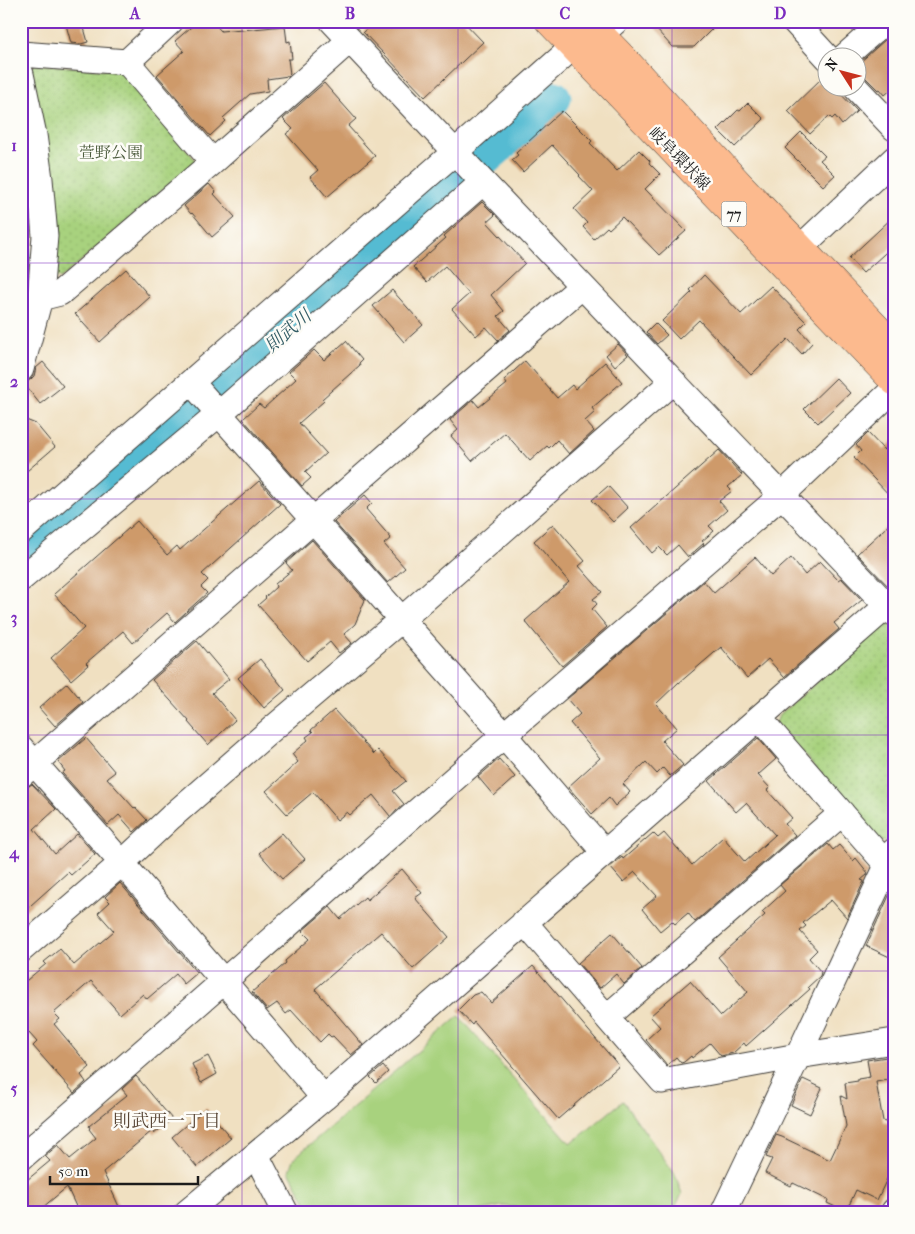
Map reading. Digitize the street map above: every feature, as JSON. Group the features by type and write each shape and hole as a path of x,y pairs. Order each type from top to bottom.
{"main road":[{"name":"岐阜環状線","path":"549,21 894,381"},
{"name":"岐阜環状線","path":"601,26 626,61 739,184 894,346"}],"street":[{"path":"127,62 171,21"},
{"path":"186,1213 324,1098 759,718 891,610 672,382 332,21"},
{"path":"794,21 819,48"},
{"path":"854,48 884,21"},
{"path":"21,532 206,399 470,168 573,47 601,26"},
{"path":"40,298 60,293 213,162 350,40"},
{"path":"21,54 127,62 213,162"},
{"path":"21,74 34,135 45,236 40,298 21,369"},
{"path":"866,98 894,128"},
{"path":"800,248 894,159"},
{"path":"21,579 206,399 470,168"},
{"path":"324,1098 122,863 26,762 313,520 582,286"},
{"path":"21,950 265,735 402,620 672,382"},
{"path":"21,1158 504,735 781,496 894,389"},
{"path":"206,399 504,735 605,853"},
{"path":"723,1213 890,858 842,813 759,718"},
{"path":"607,1017 842,813"},
{"path":"524,922 662,1081 798,1056 894,1041"},
{"path":"256,1155 286,1213"}],"green space":[{"name":"萱野公園","path":"35,64 124,71 196,161 60,279 50,273 30,70"},
{"path":"884,624 894,627 894,831 890,840 880,842 776,723 779,715"},
{"path":"459,1016 571,1144 623,1101 675,1174 682,1194 672,1213 578,1213 502,1206 468,1213 312,1213 289,1171 293,1159"}],"building":[{"path":"65,21 82,21 88,42 81,44 71,43"},
{"path":"198,21 212,21 221,31 285,26 287,42 290,41 292,59 288,59 290,74 288,76 267,79 268,91 250,94 223,118 226,121 210,136 157,75 184,51 175,41"},
{"path":"375,21 463,21 483,42 425,97 363,32"},
{"path":"649,21 720,21 694,47 672,47"},
{"path":"886,39 894,48 894,87 885,95 868,80 868,55"},
{"path":"818,82 818,98 845,98 857,111 842,125 835,116 832,119 829,116 810,134 788,111"},
{"path":"324,83 356,119 348,126 375,156 327,197 310,177 318,170 286,134 293,129 283,119"},
{"path":"748,103 764,119 735,147 718,130"},
{"path":"562,111 592,141 590,143 617,171 639,150 660,174 645,189 686,231 659,255 622,217 594,239 583,227 587,223 574,209 593,191 552,145 523,172 512,160 518,155 516,153"},
{"path":"801,132 825,156 820,160 835,175 823,186 785,148"},
{"path":"209,184 216,192 214,194 235,217 212,237 184,206"},
{"path":"482,202 495,215 487,222 525,263 491,295 504,311 498,316 510,330 498,340 486,327 476,336 452,309 469,294 445,266 427,282 413,267 446,238 444,236"},
{"path":"894,216 894,245 863,273 849,258"},
{"path":"126,269 150,297 100,342 75,314"},
{"path":"704,275 741,314 771,286 806,322 799,329 812,343 802,354 788,339 751,375 699,320 679,339 662,321 692,292 690,290"},
{"path":"392,290 423,325 404,342 373,306"},
{"path":"655,323 667,335 657,344 646,332"},
{"path":"346,341 362,360 359,363 360,365 322,399 324,401 299,423 326,453 305,472 311,478 302,486 243,419 259,404 264,408 296,379 289,372 314,350 324,360"},
{"path":"618,344 628,355 615,366 606,355"},
{"path":"525,361 557,398 572,385 575,389 605,362 622,382 592,408 595,412 585,421 594,431 569,454 557,440 530,461 505,433 472,461 451,436 458,430 450,420 473,400 479,407 507,384 504,380"},
{"path":"43,362 63,386 40,404 24,384 34,376 36,368"},
{"path":"836,378 850,393 818,423 804,409"},
{"path":"21,418 36,424 55,447 21,476"},
{"path":"868,433 884,450 894,440 894,500 854,458 861,451 856,445"},
{"path":"719,450 742,475 728,487 732,491 719,501 727,510 709,526 714,531 688,557 678,545 667,555 659,547 652,553 631,528"},
{"path":"259,481 280,504 202,574 208,580 201,587 207,593 175,622 167,613 133,643 123,631 86,663 88,665 71,680 51,658 84,628 54,594 137,521 167,555 177,546 180,550"},
{"path":"608,486 628,508 613,522 592,500"},
{"path":"365,495 372,503 366,509 391,538 384,544 405,568 388,583 334,522"},
{"path":"894,520 894,592 857,554"},
{"path":"553,524 585,561 579,566 602,592 593,599 597,604 592,609 607,627 562,666 525,621 569,582 534,541"},
{"path":"312,540 365,600 355,624 344,634 352,643 339,653 330,642 307,661 258,605 276,587 275,584 292,570 286,563"},
{"path":"755,557 771,576 791,558 805,575 820,561 838,580 841,578 862,600 834,623 839,629 784,677 768,659 747,678 721,647 656,704 677,728 662,741 683,765 670,776 663,768 657,774 646,762 623,784 630,792 615,806 609,798 592,814 568,787 600,758 570,723 580,714 567,699 704,581 714,593"},
{"path":"197,641 229,679 212,693 235,720 208,745 152,680"},
{"path":"260,659 285,690 264,708 238,678"},
{"path":"67,683 83,702 55,726 39,708"},
{"path":"334,710 374,754 378,750 406,781 393,791 404,804 390,816 373,795 350,815 347,812 337,820 313,792 287,814 266,791 298,762 292,754 308,740 306,737 313,732 311,730"},
{"path":"86,738 115,772 107,778 147,820 134,832 119,815 108,825 62,773 65,771 58,762"},
{"path":"758,738 776,759 758,775 770,788 767,790 792,818 785,824 795,835 695,922 688,913 675,924 672,921 660,931 642,909 657,896 635,872 623,882 610,867 622,857 623,859 653,833 658,838 664,833 692,865 723,837 745,862 775,835 746,803 736,812 709,781"},
{"path":"499,759 515,777 494,796 478,777"},
{"path":"32,784 56,809 34,829 55,854 77,834 95,854 71,875 68,872 21,914 21,789"},
{"path":"282,833 305,859 282,879 259,853"},
{"path":"828,844 833,850 839,845 853,861 856,858 868,873 861,880 864,881 847,918 831,900 803,923 806,926 800,931 817,950 809,958 821,972 820,976 808,987 810,989 746,1046 744,1043 733,1053 721,1056 710,1043 692,1058 691,1056 681,1063 676,1057 667,1065 646,1040 660,1027 650,1016 690,981 721,1016 748,992 718,957 765,915 762,912 785,891 780,885"},
{"path":"402,869 422,893 415,898 449,937 413,969 381,932 315,989 363,1045 351,1055 333,1036 331,1037 328,1034 320,1042 291,1010 286,1014 277,1003 267,1010 252,992 286,963 285,961 310,939 302,931 330,907 340,919 365,897 367,900"},
{"path":"120,883 197,973 184,984 176,974 147,999 143,994 120,1014 91,981 54,1013 60,1019 54,1024 90,1067 81,1075 86,1082 74,1093 33,1046 37,1042 21,1024 21,985 46,964 44,962 60,949 74,965 114,931 98,913 110,902 105,897"},
{"path":"894,885 894,959 866,946"},
{"path":"612,933 642,968 624,984 616,974 600,988 578,963"},
{"path":"533,966 619,1066 558,1119 474,1022 472,1025 458,1010 473,995 481,992 491,1003"},
{"path":"208,1056 217,1074 201,1083 192,1064"},
{"path":"894,1056 894,1079 876,1082 883,1121 894,1126 894,1164 877,1200 856,1190 846,1212 827,1203 828,1200 793,1183 791,1186 765,1173 772,1159 766,1157 776,1135 830,1160 846,1126 841,1096 847,1099 845,1083 870,1077 867,1060"},
{"path":"383,1066 388,1072 376,1083 370,1077"},
{"path":"136,1076 172,1119 154,1134 152,1131 103,1172 122,1213 79,1213 67,1187 36,1213 21,1213 21,1185 50,1161 45,1156 58,1145 70,1159 96,1138 89,1129 89,1126 127,1095 122,1089"},
{"path":"803,1079 822,1088 810,1114 791,1105"},
{"path":"206,1108 231,1138 197,1167 172,1137"}],"waterway":[{"name":"則武川","path":"21,563 554,98"},
{"path":"21,154 27,192 29,230 27,269 21,306"}],"district":[{"name":"則武西一丁目","path":"167,1121"}]}
